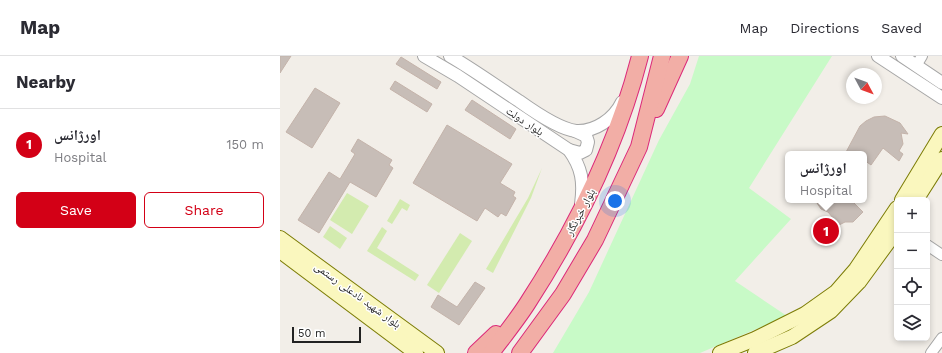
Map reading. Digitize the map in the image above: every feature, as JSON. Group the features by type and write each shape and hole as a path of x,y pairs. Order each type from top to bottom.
{"highway":[{"name":"بلوار خبرنگار","path":"491,353 526,305 556,258 579,214 604,164 619,125 640,56"},
{"path":"639,147 662,56"},
{"path":"534,353 563,294 595,240 680,56"},
{"path":"520,353 563,294"},
{"path":"476,353 526,305"}],"main road":[{"path":"904,197 942,134"},
{"path":"918,197 942,159"},
{"path":"758,349 836,292 856,269 894,212"},
{"path":"720,353 758,349 792,337 831,311 859,282 895,233"},
{"name":"بلوار شهید نادعلی رستمی","path":"280,238 437,353"},
{"name":"بلوار شهید نادعلی رستمی","path":"280,251 416,353"}],"street":[{"name":"بلوار دولت","path":"424,56 458,76 569,150 579,167 583,187 579,214"},
{"name":"بلوار دولت","path":"450,56 538,114 558,125 575,131 596,128 609,120 620,108 634,78"},
{"path":"878,56 942,98"},
{"path":"902,56 919,61 942,83"},
{"path":"569,150 580,153 586,150 588,142 586,136 575,131"},
{"path":"930,247 942,255"},
{"path":"931,353 942,338"}],"green space":[{"path":"699,56 832,56 749,188 791,219 735,281 787,316 700,353 553,353 589,292 659,140 690,84"},
{"path":"542,168 531,198 493,273 486,269 528,198"},
{"path":"347,193 369,206 352,234 330,220"},
{"path":"400,199 410,205 407,211 402,208 392,224 387,221"},
{"path":"330,226 347,238 340,249 323,237"},
{"path":"382,227 387,231 377,248 419,275 415,281 367,251"},
{"path":"460,233 472,241 439,293 427,285"}],"building":[{"path":"280,56 291,56 280,73"},
{"path":"401,57 441,82 437,89 396,64"},
{"path":"395,81 432,104 427,112 390,89"},
{"path":"315,88 340,103 312,148 286,132"},
{"path":"472,100 516,129 510,139 465,110"},
{"path":"885,116 900,123 908,134 901,133 903,144 899,151 903,154 899,161 883,148 871,165 867,162 867,151 847,151 860,126 874,117"},
{"path":"447,125 512,164 500,183 515,192 513,196 516,198 506,216 501,213 498,217 485,208 477,221 413,183"},
{"path":"358,139 392,160 389,165 393,168 376,197 350,182 319,233 298,220 329,172 340,179 355,154 351,151"},
{"path":"817,203 854,203 863,212 853,222 845,222 839,225 828,212 821,209"},
{"path":"475,282 485,288 459,325 431,307 438,295 457,307"}],"place":[{"name":"اورژانس","path":"826,231"}]}
